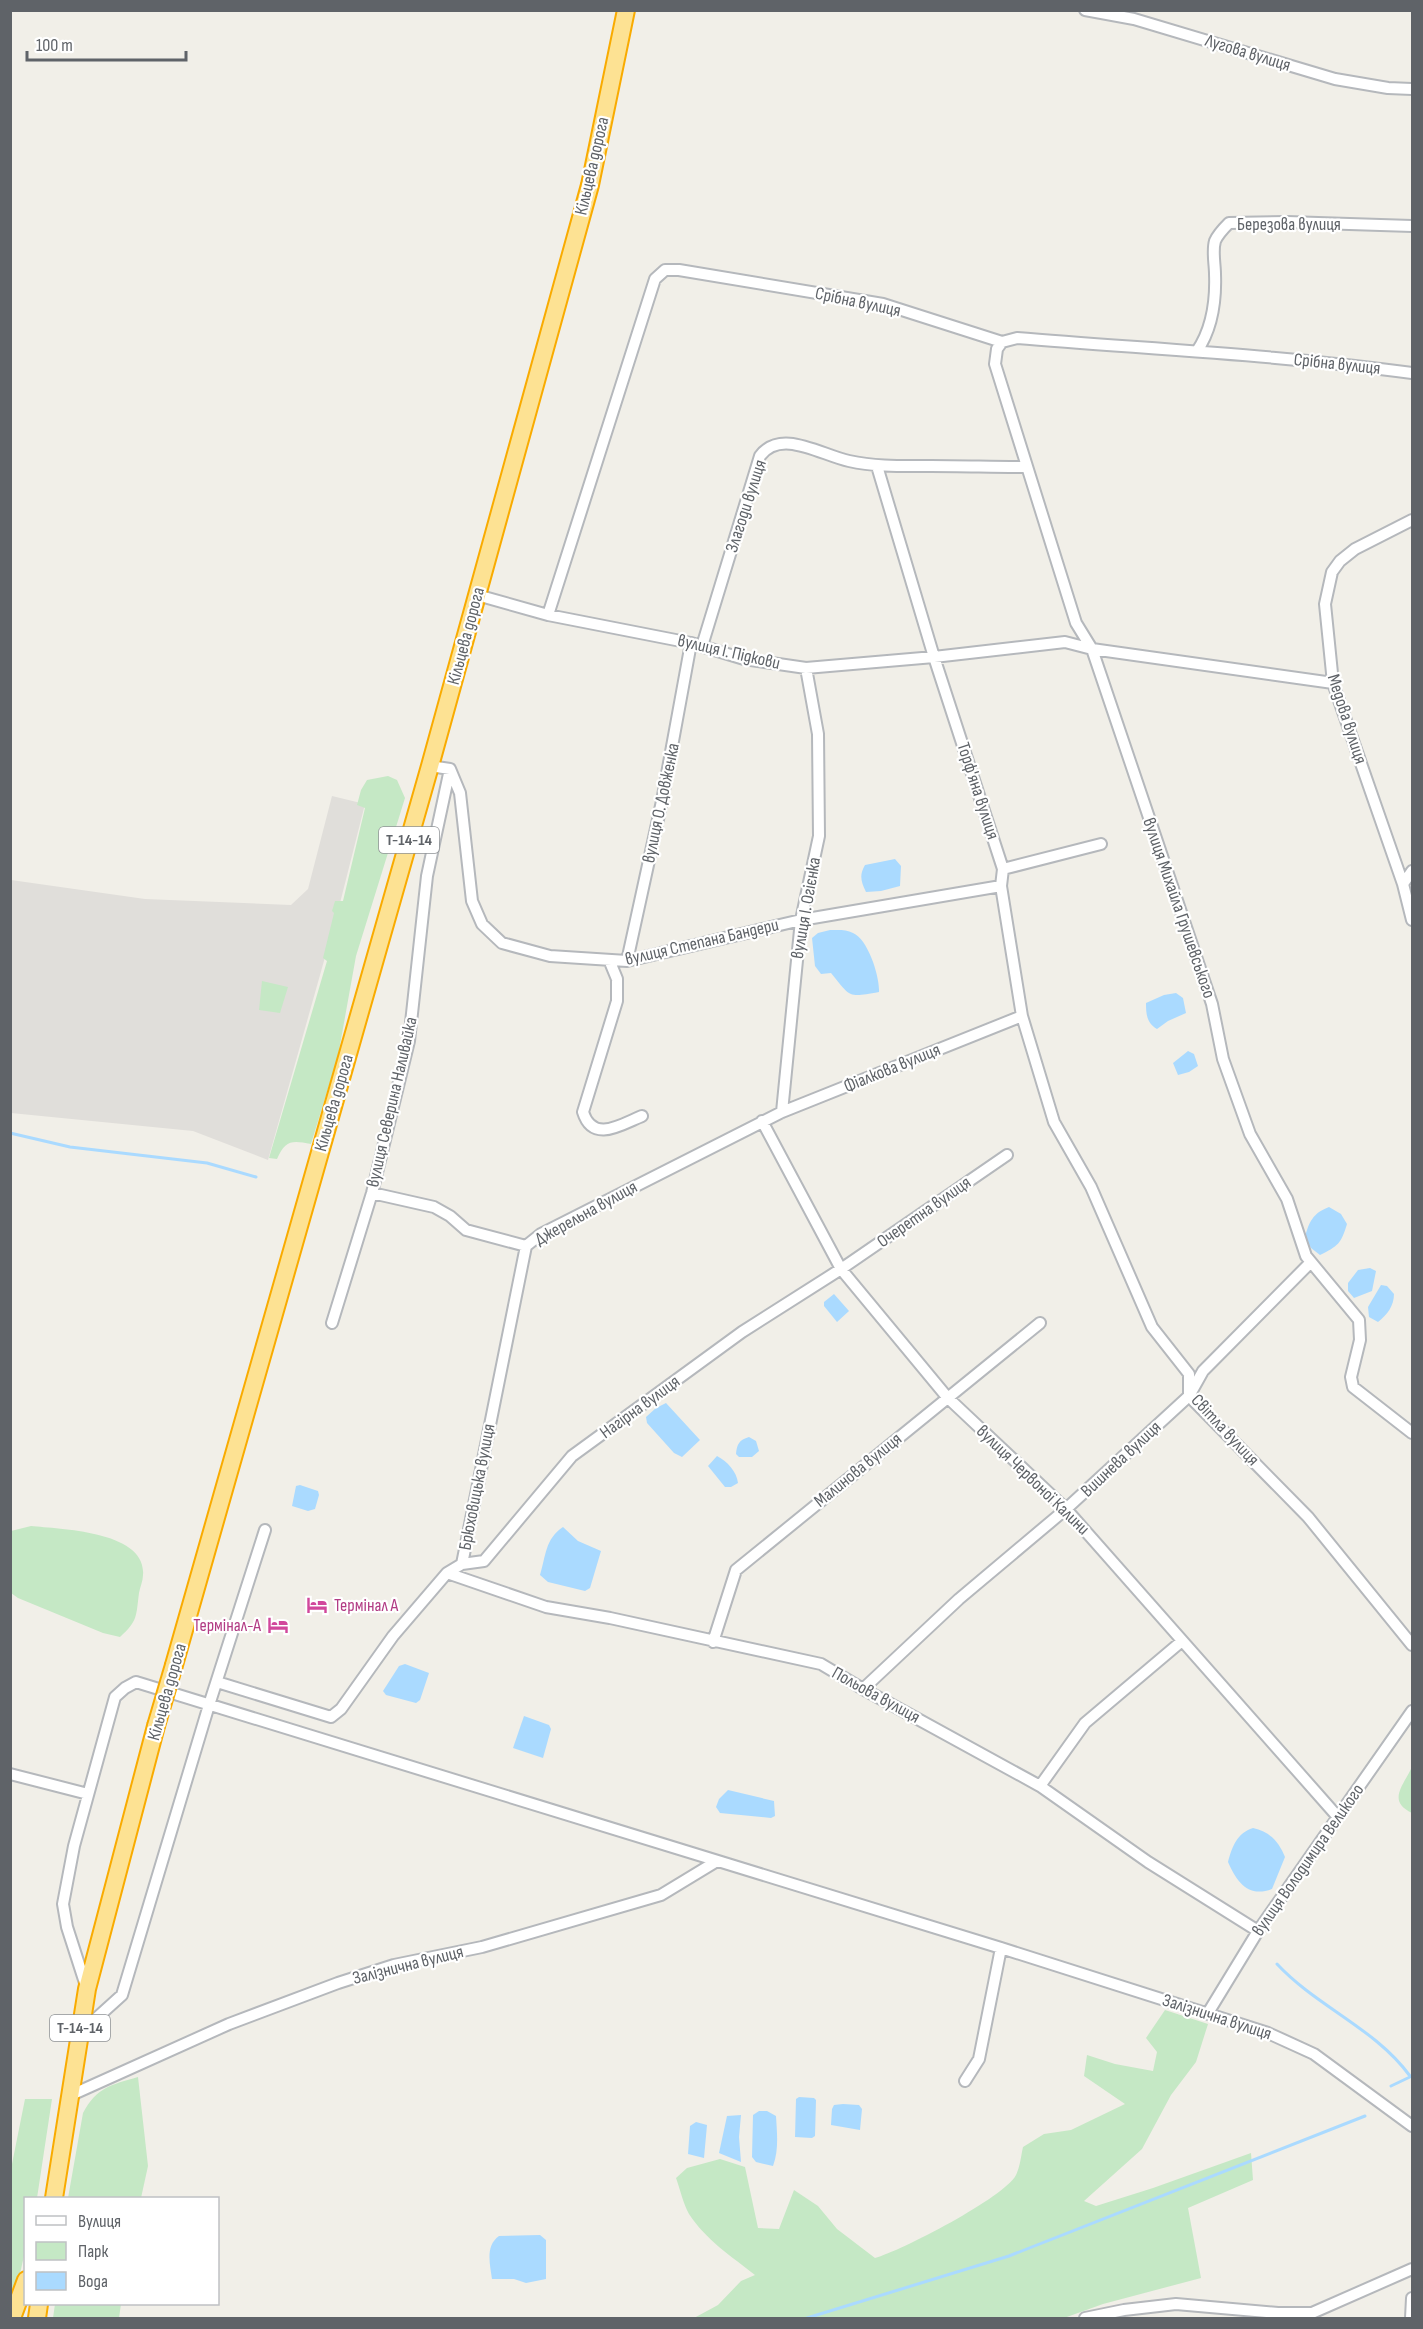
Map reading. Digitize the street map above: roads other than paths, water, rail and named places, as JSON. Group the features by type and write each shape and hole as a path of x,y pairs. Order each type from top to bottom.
{"highway":[{"name":"Кільцева дорога","path":"54,2197 87,1989 156,1726 430,766 590,185 626,10"},
{"path":"12,2319 24,2286"}],"street":[{"name":"Лугова вулиця","path":"1085,10 1134,19 1335,79 1388,88 1413,89"},
{"name":"Березова вулиця","path":"1197,351 1212,318 1216,288 1214,244 1218,235 1229,223 1287,222 1413,226"},
{"name":"Срібна вулиця","path":"548,615 655,279 665,270 679,270 883,304 1002,342 1017,338 1197,351 1357,365 1413,373"},
{"name":"вулиця Михайла Грушевського","path":"1002,342 997,350 995,364 1027,467 1076,623 1092,649 1212,1004 1223,1059 1250,1134 1287,1199 1306,1257 1359,1320 1360,1340 1351,1377 1353,1388 1413,1433"},
{"name":"Злагоди вулиця","path":"696,645 760,456 766,448 790,443 847,460 877,466 1027,467"},
{"name":"Торф'яна вулиця","path":"877,466 934,657 1003,869 1001,886 1022,1016 1054,1122"},
{"name":"Медова вулиця","path":"1413,520 1355,549 1340,561 1332,572 1325,604 1334,683 1403,884 1413,920"},
{"name":"вулиця І. Підкови","path":"477,595 548,615 696,645 744,659 806,668 934,657 1065,642 1092,649 1334,683"},
{"name":"вулиця О. Довженка","path":"627,961 696,645"},
{"name":"вулиця І. Огієнка","path":"782,1112 801,920 819,836 818,734 806,668"},
{"path":"430,766 450,769"},
{"name":"вулиця Степана Бандери","path":"450,769 460,793 472,901 482,924 502,943 550,956 610,962 627,961 801,920 1001,886"},
{"name":"вулиця Северина Наливайка","path":"332,1323 372,1193 409,1041 427,876 450,769"},
{"path":"1003,869 1101,844"},
{"path":"1403,884 1413,871"},
{"path":"610,962 617,979 617,1001 584,1112 585,1119 595,1129 605,1131 642,1116"},
{"name":"Фіалкова вулиця","path":"762,1121 1022,1016"},
{"name":"Джерельна вулиця","path":"372,1193 434,1207 450,1216 466,1230 526,1246 541,1234 762,1121"},
{"name":"вулиця Червоної Калини","path":"762,1121 841,1269 947,1397 1066,1509 1337,1816"},
{"name":"Світла вулиця","path":"1054,1122 1091,1187 1152,1327 1189,1374 1189,1396 1308,1517 1413,1645"},
{"name":"Очеретна вулиця","path":"841,1269 1007,1155"},
{"name":"Брюховицька вулиця","path":"217,1682 331,1717 341,1709 393,1636 447,1573 462,1564 526,1246"},
{"name":"Вишнева вулиця","path":"862,1689 959,1599 1066,1509 1189,1396 1203,1371 1311,1262"},
{"name":"Нагірна вулиця","path":"462,1564 484,1561 572,1456 742,1332 841,1269"},
{"name":"Малинова вулиця","path":"713,1642 736,1570 1040,1323"},
{"path":"79,2033 122,1995 209,1705 265,1530"},
{"name":"Польова вулиця","path":"447,1573 535,1604 821,1664 862,1689 1040,1785 1148,1862 1258,1931"},
{"path":"1040,1785 1085,1724 1182,1641"},
{"name":"Залізнична вулиця","path":"87,1989 67,1927 63,1904 74,1846 115,1697 136,1682 1001,1948 1268,2033 1314,2054 1413,2126"},
{"name":"вулиця Володимира Великого","path":"1208,2013 1258,1931 1413,1711"},
{"path":"10,1774 88,1794"},
{"name":"Залізнична вулиця","path":"69,2096 229,2024 338,1983 394,1965 482,1947 661,1895 717,1861"},
{"path":"965,2081 979,2059 1001,1948"},
{"path":"1085,2319 1176,2304 1212,2313 1278,2313 1312,2316 1413,2269"},
{"path":"1411,2319 1413,2298"}],"water":[{"path":"895,859 901,866 900,886 866,892 861,878 865,865"},
{"path":"830,930 850,932 864,943 875,968 879,992 850,994 831,973 821,974 815,966 812,938 818,933"},
{"path":"1176,993 1183,998 1186,1013 1157,1029 1148,1018 1146,1003 1164,995"},
{"path":"1188,1051 1194,1054 1198,1066 1178,1075 1173,1063"},
{"path":"1329,1207 1341,1214 1347,1224 1338,1244 1320,1255 1311,1248 1305,1237 1312,1219"},
{"path":"1370,1268 1376,1271 1372,1291 1354,1298 1348,1291 1348,1283 1358,1270"},
{"path":"1381,1285 1387,1286 1394,1294 1394,1298 1389,1310 1378,1322 1369,1317 1368,1307"},
{"path":"834,1294 849,1311 837,1322 824,1306 824,1302"},
{"path":"666,1403 700,1440 682,1457 674,1453 647,1423 646,1417"},
{"path":"749,1437 756,1441 759,1451 752,1457 739,1457 736,1454 738,1445"},
{"path":"717,1456 731,1467 738,1483 725,1487 708,1466"},
{"path":"300,1485 318,1491 315,1509 308,1511 292,1506 296,1486"},
{"path":"563,1527 578,1541 601,1551 590,1588 585,1591 548,1582 540,1575 549,1542"},
{"path":"405,1664 429,1673 420,1700 416,1703 386,1695 383,1691 399,1666"},
{"path":"524,1716 549,1725 551,1729 543,1758 513,1748"},
{"path":"728,1790 774,1801 775,1816 771,1818 720,1813 716,1807 719,1799"},
{"path":"1253,1828 1273,1838 1285,1857 1272,1889 1264,1891 1250,1890 1244,1886 1235,1876 1228,1862 1233,1846 1239,1837"},
{"path":"799,2097 816,2100 815,2136 812,2138 795,2137 796,2099"},
{"path":"834,2105 859,2105 862,2109 860,2130 831,2125"},
{"path":"759,2111 767,2111 776,2116 777,2148 773,2166 756,2162 752,2157 753,2115"},
{"path":"741,2115 739,2137 741,2162 719,2153 727,2116"},
{"path":"696,2122 707,2125 704,2158 688,2154 690,2126"},
{"path":"540,2235 546,2240 546,2279 526,2283 514,2279 492,2279 490,2250 499,2236"}],"waterway":[{"path":"10,1133 70,1147 207,1163 256,1177"},
{"path":"1277,1964 1310,1993 1380,2044 1410,2076"},
{"path":"1391,2086 1412,2076"},
{"path":"807,2318 1009,2256 1365,2116"}],"place":[{"name":"Термінал А","path":"317,1605"},
{"name":"Термінал-А","path":"278,1625"}]}
